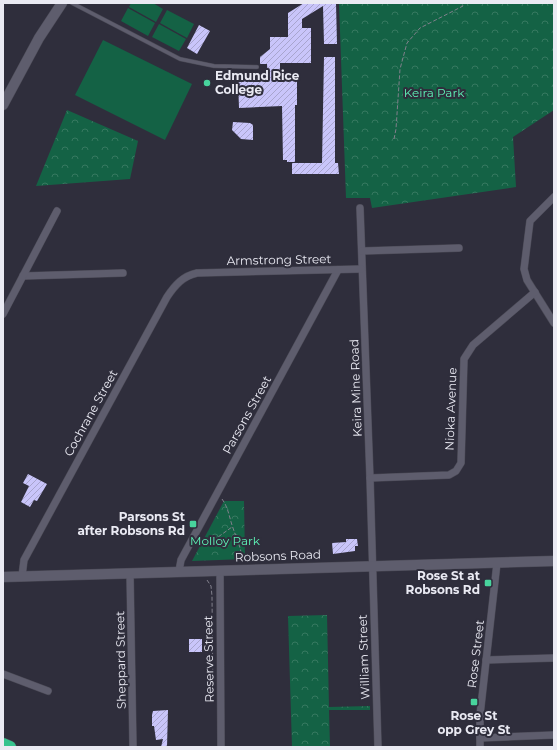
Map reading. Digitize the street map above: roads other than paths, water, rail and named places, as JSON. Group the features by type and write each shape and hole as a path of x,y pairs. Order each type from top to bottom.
{"highway":[{"path":"3,744 10,747"}],"main road":[{"path":"3,105 40,38 62,3"},
{"name":"Robsons Road","path":"3,577 179,571 372,567 554,560"}],"street":[{"path":"554,197 530,221 524,269 527,280 554,322"},
{"name":"Keira Mine Road","path":"360,208 372,567"},
{"path":"3,314 57,212"},
{"path":"362,251 459,248"},
{"name":"Armstrong Street","path":"197,273 361,269"},
{"name":"Parsons Street","path":"179,571 181,560 338,270"},
{"path":"23,276 123,273"},
{"name":"Cochrane Street","path":"22,576 24,560 167,297 182,280 197,273"},
{"name":"Nioka Avenue","path":"370,478 449,475 456,471 461,463 464,359 473,345 535,292"},
{"name":"Rose Street","path":"480,747 480,715 497,563"},
{"name":"William Street","path":"372,567 378,747"},
{"name":"Reserve Street","path":"220,570 221,747"},
{"name":"Sheppard Street","path":"130,573 133,747"},
{"path":"486,660 554,658"},
{"path":"3,674 48,691"},
{"path":"480,738 554,735"}],"lane":[{"path":"72,3 180,59 214,66 257,67"}],"place":[{"name":"Edmund Rice College","path":"207,83"},
{"name":"Parsons St after Robsons Rd","path":"193,524"},
{"name":"Rose St at Robsons Rd","path":"488,583"},
{"name":"Rose St opp Grey St","path":"474,702"}],"park label":[{"name":"Keira Park","path":"434,93"},
{"name":"Molloy Park","path":"225,541"}]}
